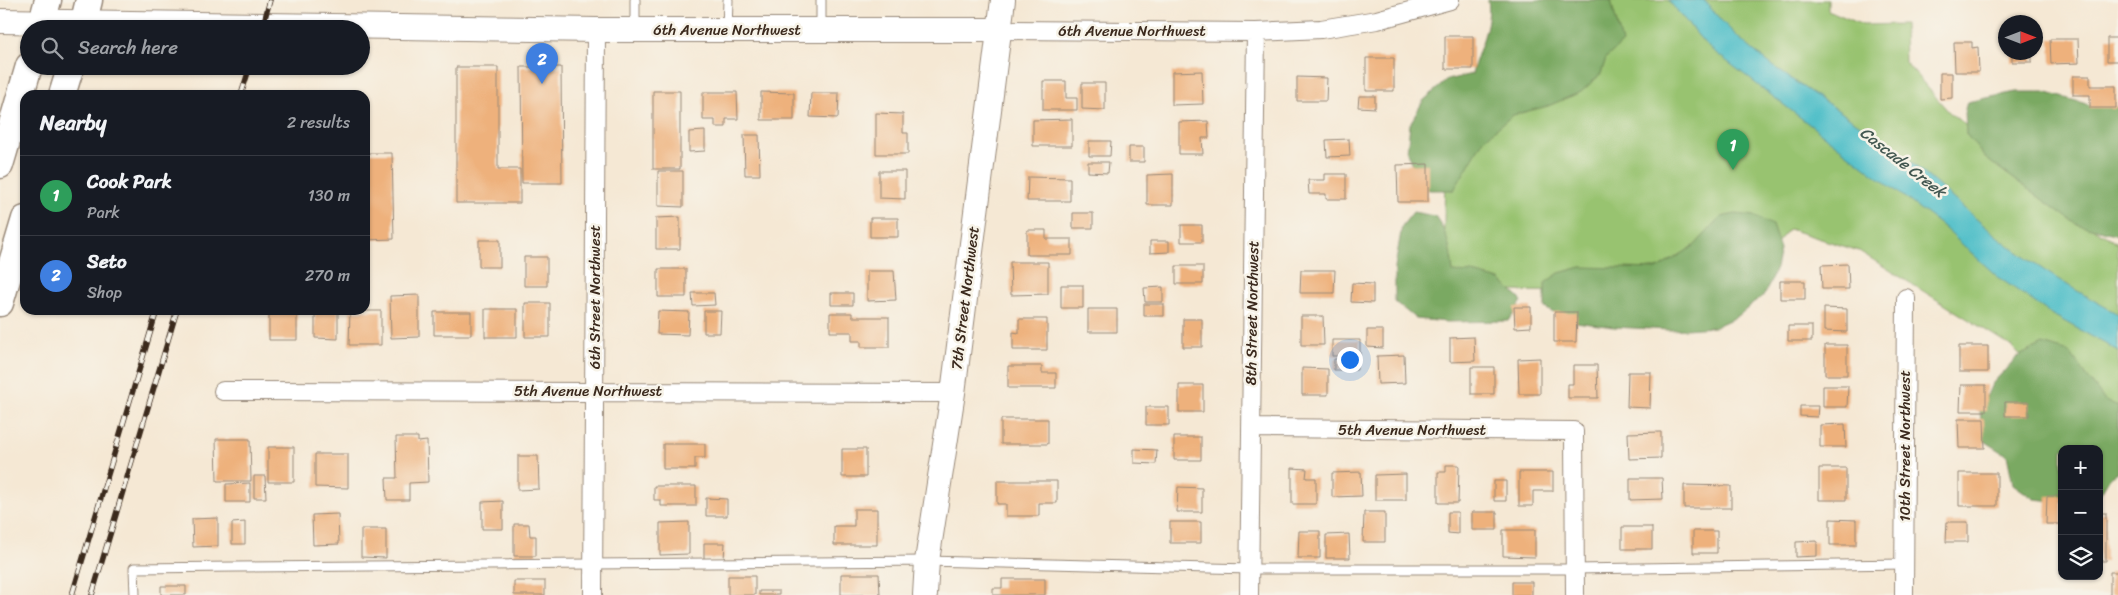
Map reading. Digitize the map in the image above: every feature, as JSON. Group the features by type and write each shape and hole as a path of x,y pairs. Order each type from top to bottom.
{"main road":[{"path":"23,90 27,75"},
{"path":"64,90 68,75"},
{"path":"0,165 20,99"},
{"path":"0,303 20,237"}],"street":[{"name":"7th Street Northwest","path":"926,595 927,561 953,392 1003,0"},
{"name":"6th Avenue Northwest","path":"370,24 596,30 1256,32 1321,29 1377,20 1450,0"},
{"name":"6th Avenue Northwest","path":"0,21 44,17 203,20"},
{"name":"6th Street Northwest","path":"593,595 596,30"},
{"name":"8th Street Northwest","path":"1250,595 1256,32"},
{"name":"10th Street Northwest","path":"1904,595 1906,298"},
{"name":"5th Avenue Northwest","path":"223,391 953,392"},
{"name":"5th Avenue Northwest","path":"1251,428 1574,431 1575,568"},
{"path":"1575,568 1575,595"}],"lane":[{"path":"635,0 635,30"},
{"path":"727,30 728,0"},
{"path":"821,0 821,30"},
{"path":"135,595 134,568 927,561 1250,568 1575,568 1904,564"}],"green space":[{"path":"1488,0 1611,0 1622,43 1606,58 1601,74 1581,92 1548,106 1513,115 1484,139 1454,190 1429,190 1416,176 1407,152 1410,124 1423,101 1447,80 1472,74 1488,19"},
{"path":"1565,0 1828,0 1828,10 1863,25 1904,24 1905,62 1949,112 2095,230 2118,243 2118,430 2078,416 2011,346 1859,251 1789,229 1734,292 1443,291 1446,99"},
{"path":"2016,92 2044,92 2094,106 2118,107 2118,235 2076,224 1985,158 1966,134 1965,109 1967,102"},
{"path":"1413,212 1435,216 1439,222 1448,242 1453,272 1473,273 1500,280 1522,301 1509,321 1447,322 1416,319 1395,302 1395,267 1402,226"},
{"path":"1736,214 1755,216 1772,225 1780,249 1776,268 1765,294 1738,316 1714,327 1670,330 1614,327 1568,321 1545,308 1545,283 1559,273 1581,267 1657,269 1694,246 1721,217"},
{"path":"2043,344 2069,352 2105,401 2118,407 2118,472 2110,477 2103,489 2103,445 2058,445 2058,502 2034,499 2013,484 2007,455 1983,440 1980,411 1992,384 2017,357"}],"water":[{"name":"Cascade Creek","path":"1668,0 1704,0 1722,21 1763,58 1894,149 2003,241 2059,280 2118,314 2118,351 2051,314 1998,277 1942,226 1707,46"}],"building":[{"path":"1445,36 1473,36 1473,69 1445,69"},
{"path":"2107,38 2118,38 2118,61 2107,61"},
{"path":"2050,39 2078,39 2079,63 2051,64"},
{"path":"1954,42 1972,42 1972,48 1978,47 1979,72 1955,72"},
{"path":"1366,58 1394,58 1394,91 1366,91"},
{"path":"2012,60 2032,60 2032,62 2012,62"},
{"path":"456,67 498,67 498,169 520,169 520,203 456,203"},
{"path":"521,67 561,67 562,183 522,183"},
{"path":"1202,71 1203,104 1172,105 1172,72"},
{"path":"1940,73 1952,73 1952,98 1940,99"},
{"path":"2073,76 2090,76 2090,86 2116,86 2116,108 2090,108 2090,95 2073,95"},
{"path":"1297,77 1327,78 1326,101 1297,101"},
{"path":"1043,81 1066,81 1066,98 1077,98 1077,110 1043,110"},
{"path":"1082,83 1105,83 1105,110 1082,109"},
{"path":"653,91 680,91 680,169 653,169"},
{"path":"703,92 737,92 738,119 726,119 726,127 715,127 715,120 703,120"},
{"path":"761,92 794,93 794,120 761,120"},
{"path":"811,93 839,93 838,118 810,117"},
{"path":"1359,96 1375,96 1375,108 1358,107"},
{"path":"876,113 903,114 903,133 908,133 908,154 876,154"},
{"path":"1072,119 1072,146 1033,146 1033,120"},
{"path":"1208,121 1209,138 1202,138 1203,154 1179,154 1179,122"},
{"path":"705,131 705,151 689,152 689,132"},
{"path":"744,135 759,135 760,175 745,175"},
{"path":"1349,139 1350,156 1327,157 1326,140"},
{"path":"1089,141 1111,141 1110,156 1089,156"},
{"path":"1129,147 1144,147 1144,162 1129,162"},
{"path":"370,153 392,153 394,239 370,240"},
{"path":"1088,162 1109,162 1108,173 1088,172"},
{"path":"1428,164 1428,202 1398,202 1397,165"},
{"path":"658,171 683,171 683,207 658,206"},
{"path":"879,171 905,171 905,199 879,198"},
{"path":"1173,174 1173,205 1147,205 1147,175"},
{"path":"1325,174 1346,174 1346,199 1326,199 1326,194 1309,194 1308,180 1325,180"},
{"path":"1028,177 1070,178 1070,201 1027,201"},
{"path":"1073,213 1093,213 1093,228 1073,228"},
{"path":"680,217 680,249 656,249 656,218"},
{"path":"870,218 898,218 898,237 870,237"},
{"path":"1181,225 1202,225 1202,242 1181,242"},
{"path":"1027,230 1046,230 1046,239 1072,239 1072,255 1027,255"},
{"path":"479,240 500,240 500,267 479,267"},
{"path":"1150,241 1169,241 1169,252 1150,253"},
{"path":"524,257 547,257 547,286 524,286"},
{"path":"1010,262 1048,262 1048,294 1011,295"},
{"path":"1848,264 1849,289 1822,289 1821,265"},
{"path":"1176,266 1203,266 1203,284 1176,284"},
{"path":"658,269 686,269 686,297 658,297"},
{"path":"1301,270 1335,270 1334,293 1300,293"},
{"path":"867,271 894,271 896,300 867,301"},
{"path":"1780,281 1805,281 1805,299 1780,299"},
{"path":"1352,283 1373,284 1373,303 1351,302"},
{"path":"1061,285 1083,285 1083,308 1061,308"},
{"path":"1163,287 1163,302 1145,302 1144,288"},
{"path":"692,293 714,293 715,305 693,306"},
{"path":"831,293 853,293 853,305 831,305"},
{"path":"419,295 419,337 391,338 390,296"},
{"path":"525,303 550,303 550,337 525,337"},
{"path":"1144,304 1164,304 1164,316 1144,316"},
{"path":"1514,307 1531,307 1531,327 1515,328"},
{"path":"1824,308 1847,309 1847,332 1824,331"},
{"path":"485,309 517,309 517,337 485,337"},
{"path":"1088,309 1117,309 1117,332 1088,332"},
{"path":"370,311 381,311 381,345 349,345 350,315 370,315"},
{"path":"658,311 689,312 688,335 657,334"},
{"path":"704,311 721,311 720,333 704,333"},
{"path":"434,312 471,312 471,335 434,335"},
{"path":"1554,312 1577,312 1576,342 1554,342"},
{"path":"830,313 852,313 852,317 889,317 889,347 861,347 861,341 852,341 852,332 830,332"},
{"path":"269,315 297,315 297,340 269,340"},
{"path":"315,315 338,315 338,339 315,338"},
{"path":"1301,316 1323,316 1324,345 1301,345"},
{"path":"1019,319 1047,319 1047,350 1013,350 1013,332 1019,333"},
{"path":"1183,319 1202,319 1202,347 1183,347"},
{"path":"1788,326 1812,326 1812,341 1788,341"},
{"path":"1367,330 1383,330 1383,348 1367,347"},
{"path":"1474,337 1475,361 1450,362 1450,338"},
{"path":"1332,340 1360,340 1360,356 1332,356"},
{"path":"1825,345 1847,345 1847,375 1825,375"},
{"path":"1959,346 1988,346 1988,372 1959,372"},
{"path":"1404,355 1405,383 1378,384 1377,356"},
{"path":"1540,358 1540,394 1519,394 1518,359"},
{"path":"1334,359 1357,359 1357,370 1334,370"},
{"path":"1573,365 1597,365 1598,398 1568,398 1568,384 1573,384"},
{"path":"1008,366 1042,366 1042,373 1056,373 1056,388 1008,388"},
{"path":"1471,367 1494,367 1494,394 1471,394"},
{"path":"1302,368 1328,369 1328,395 1302,395"},
{"path":"1628,372 1651,372 1650,408 1627,407"},
{"path":"1179,385 1203,385 1203,412 1179,412"},
{"path":"1961,385 1986,385 1986,411 1960,411"},
{"path":"1823,386 1848,386 1847,407 1823,407"},
{"path":"2005,402 2029,402 2029,416 2005,416"},
{"path":"1800,406 1818,406 1817,417 1800,416"},
{"path":"1146,407 1169,407 1169,425 1146,425"},
{"path":"1001,419 1048,419 1048,444 1001,444"},
{"path":"1958,419 1984,419 1985,448 1959,448"},
{"path":"1845,424 1846,447 1820,447 1820,425"},
{"path":"1661,432 1661,458 1629,459 1628,433"},
{"path":"396,437 418,437 418,442 427,441 428,482 409,483 409,500 387,500 386,478 397,478"},
{"path":"1174,437 1201,437 1201,460 1174,460"},
{"path":"216,439 250,439 251,481 217,481"},
{"path":"663,444 705,444 705,458 695,458 695,469 663,469"},
{"path":"268,447 294,447 294,482 268,482"},
{"path":"842,449 866,449 866,477 842,477"},
{"path":"1134,449 1157,450 1156,464 1134,463"},
{"path":"315,454 348,454 348,488 315,487"},
{"path":"518,456 538,456 539,489 518,490"},
{"path":"1446,465 1459,465 1458,503 1438,503 1438,472 1446,472"},
{"path":"1292,468 1307,469 1306,478 1316,478 1316,504 1292,504"},
{"path":"1819,468 1846,468 1846,500 1819,500"},
{"path":"1361,472 1362,496 1332,497 1332,473"},
{"path":"1519,472 1553,472 1553,491 1533,491 1533,506 1519,506"},
{"path":"1959,473 1997,473 1997,506 1959,506"},
{"path":"1406,474 1406,500 1375,500 1375,475"},
{"path":"254,476 265,476 266,498 254,498"},
{"path":"1630,478 1662,478 1663,499 1630,500"},
{"path":"997,481 1057,481 1057,503 1039,503 1039,516 1006,516 1006,504 997,504"},
{"path":"1494,481 1506,481 1506,501 1494,501"},
{"path":"250,483 250,502 226,502 226,484"},
{"path":"1684,485 1731,486 1731,508 1684,508"},
{"path":"654,486 696,486 696,506 661,506 661,500 654,500"},
{"path":"1178,487 1202,488 1202,512 1177,512"},
{"path":"2047,496 2058,496 2058,524 2046,524"},
{"path":"706,498 727,499 727,516 706,516"},
{"path":"503,501 503,529 482,529 482,502"},
{"path":"854,509 877,509 877,545 834,545 834,526 854,526"},
{"path":"1364,512 1385,512 1385,542 1363,542"},
{"path":"1448,512 1458,512 1458,534 1448,533"},
{"path":"1472,512 1497,512 1497,530 1472,530"},
{"path":"2103,513 2106,513 2106,561 2103,561"},
{"path":"338,514 339,544 313,545 312,515"},
{"path":"218,518 218,546 193,547 192,519"},
{"path":"1830,519 1856,520 1856,545 1830,545"},
{"path":"245,522 245,544 232,544 232,523"},
{"path":"689,522 689,554 660,555 660,523"},
{"path":"1170,522 1201,522 1201,543 1170,543"},
{"path":"1947,522 1968,522 1968,542 1946,542"},
{"path":"514,524 529,524 530,536 536,536 536,556 514,556"},
{"path":"1622,527 1652,527 1652,549 1622,549"},
{"path":"361,529 386,529 386,558 361,557"},
{"path":"1503,530 1535,530 1535,557 1503,556"},
{"path":"1299,531 1320,531 1320,558 1298,558"},
{"path":"1693,531 1717,531 1717,553 1693,553"},
{"path":"1349,534 1350,558 1326,558 1326,535"},
{"path":"1817,541 1817,556 1796,557 1796,542"},
{"path":"704,543 725,543 724,559 704,559"},
{"path":"2110,572 2118,572 2118,595 2110,595"},
{"path":"841,574 879,574 880,595 841,595"},
{"path":"728,576 755,576 755,595 728,595"},
{"path":"1002,579 1045,579 1045,595 993,595 993,588 1002,588"},
{"path":"514,581 545,581 545,595 514,595"},
{"path":"1512,582 1532,582 1532,595 1512,595"},
{"path":"161,586 186,586 186,595 161,595"},
{"path":"759,591 779,591 779,595 759,595"}],"railway":[{"path":"264,20 270,0"},
{"path":"243,90 247,75"},
{"path":"72,595 156,315"},
{"path":"92,595 176,315"}],"place":[{"name":"Seto","path":"542,84"},
{"name":"Cook Park","path":"1733,170"}]}
